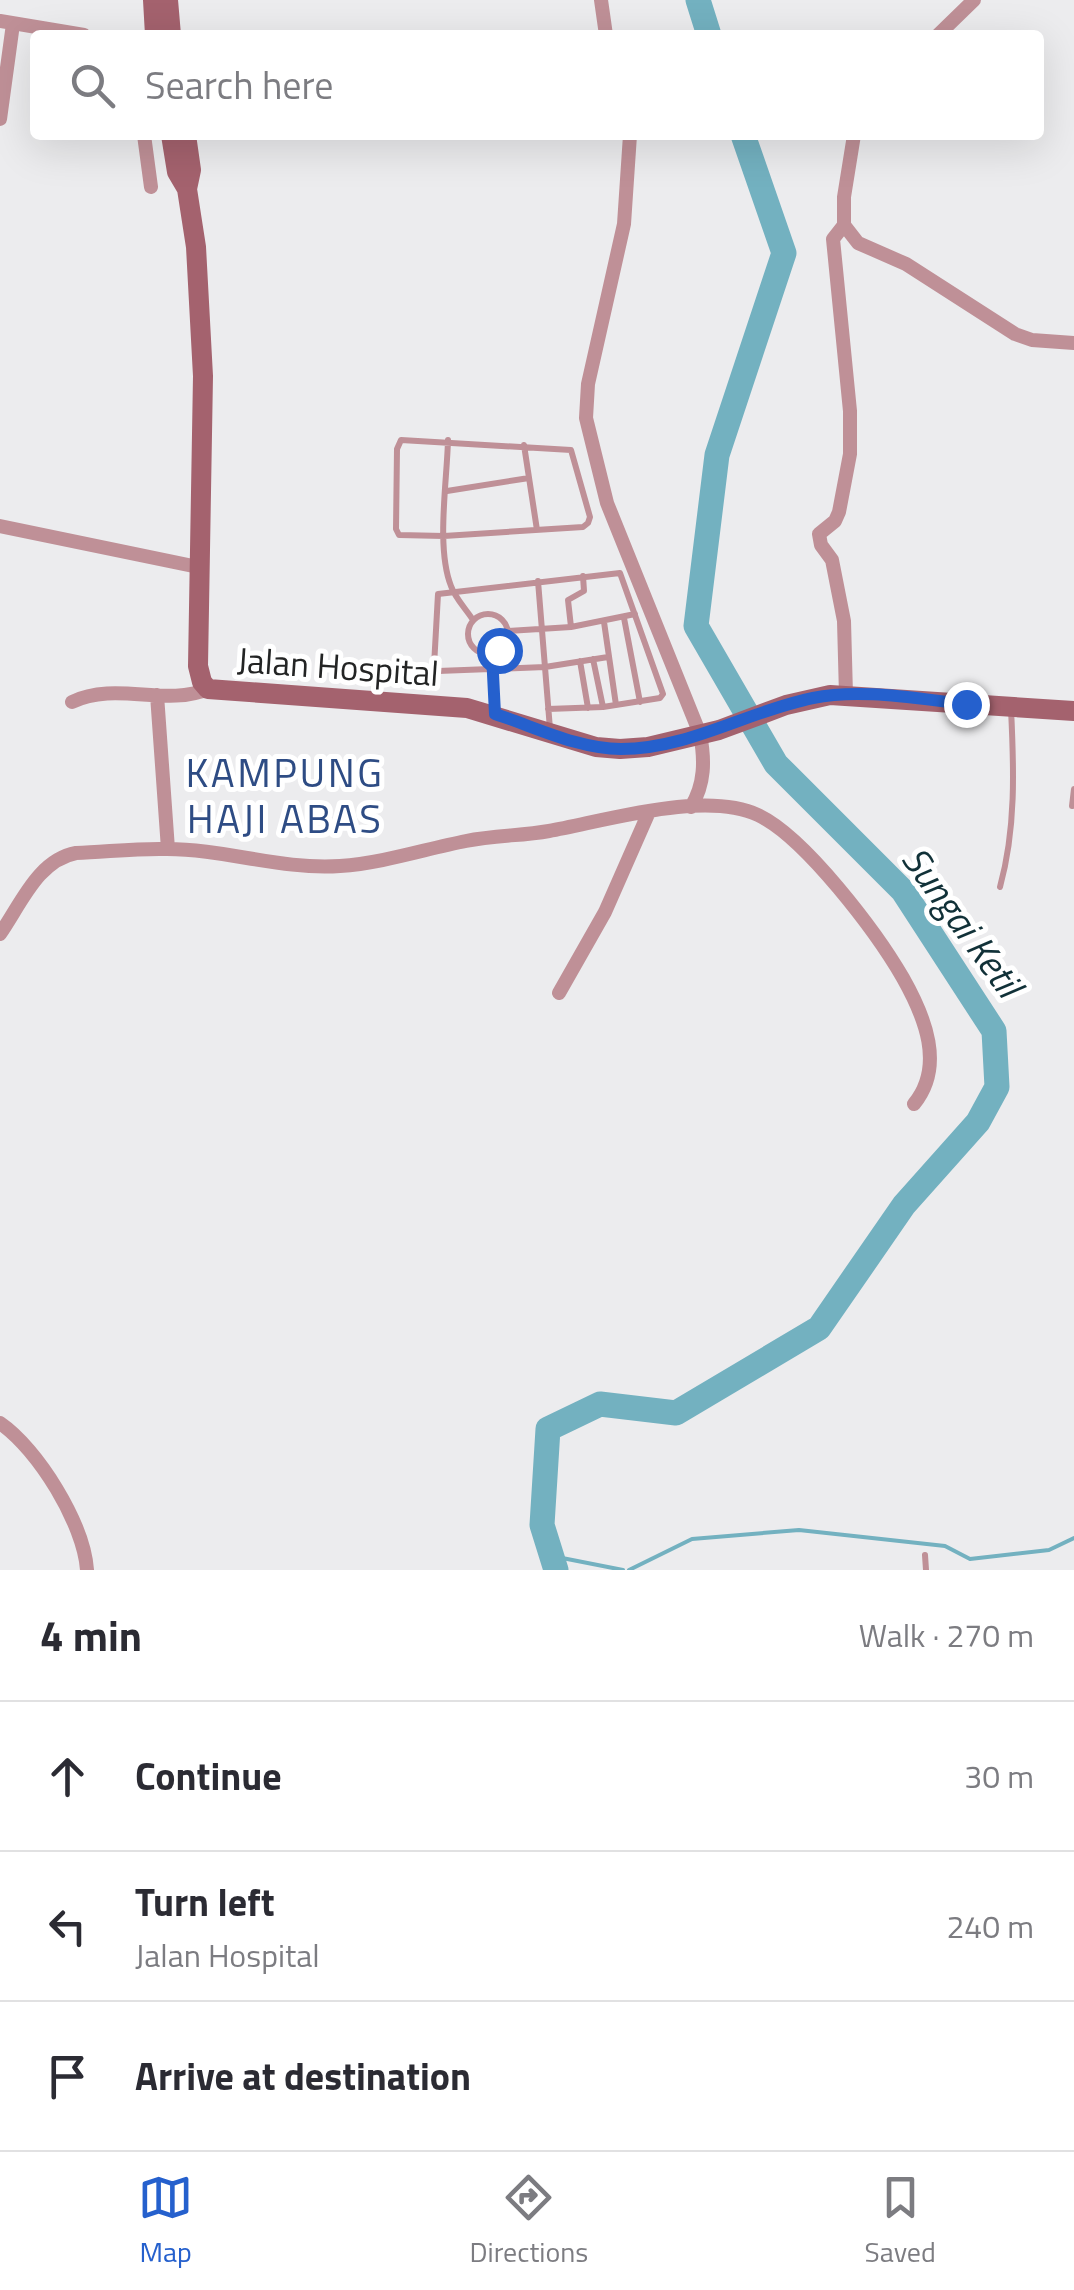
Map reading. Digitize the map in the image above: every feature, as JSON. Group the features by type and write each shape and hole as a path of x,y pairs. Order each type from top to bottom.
{"main road":[{"path":"156,30 163,3"},
{"path":"163,3 170,30"},
{"name":"Jalan Hospital","path":"172,140 177,172 188,189"},
{"name":"Jalan Hospital","path":"187,140 203,376 198,666 208,689 467,708 596,747 620,749 648,747 710,732 811,698 846,696 1074,711"}],"street":[{"path":"601,0 605,30"},
{"path":"943,30 974,0"},
{"path":"0,119 7,23 52,30"},
{"path":"145,140 150,187"},
{"path":"630,140 624,224 588,384 586,418 607,504 710,732 702,781 691,807"},
{"path":"853,140 844,225 858,243 906,264 1016,334 1032,340 1074,343"},
{"path":"844,225 833,239 849,394 850,454 839,512 835,522 819,534 819,540 832,560 844,621 846,696"},
{"path":"0,526 198,567"},
{"path":"72,702 106,692 190,695 208,689"},
{"path":"157,695 168,848"},
{"path":"0,934 42,872 55,859 76,853 168,848 269,862 339,866 471,840 545,832 612,816 691,807 743,810 775,825 804,852 880,938 908,987 929,1043 930,1080 914,1104"},
{"path":"559,993 605,912 649,812"},
{"path":"0,1424 11,1431 54,1486 77,1526 87,1570"}],"lane":[{"path":"401,440 524,445 571,450 590,518 583,527 444,536 397,533 397,449 401,440"},
{"path":"448,440 444,536 452,591 473,620"},
{"path":"524,445 538,530"},
{"path":"447,491 529,478"},
{"path":"548,709 603,707 660,698 663,694 620,574 441,592 436,598 434,666 444,673 545,667 608,657"},
{"path":"571,626 568,600 584,590 583,576"},
{"path":"538,581 550,732"},
{"path":"490,613 498,616 508,630 505,645 492,654 484,654 470,644 468,627 473,620 490,613"},
{"path":"508,630 542,630 636,614"},
{"path":"624,618 640,702"},
{"path":"604,622 616,705"},
{"path":"492,654 495,714"},
{"path":"593,659 603,707"},
{"path":"580,661 588,708"},
{"path":"1000,887 1010,853 1012,826 1011,708"},
{"path":"1072,806 1074,790"},
{"path":"926,1555 926,1570"}],"waterway":[{"name":"Sungai Ketil","path":"698,0 707,30"},
{"name":"Sungai Ketil","path":"556,1570 542,1525 548,1429 600,1404 676,1413 819,1328 904,1205 978,1122 997,1087 994,1031 903,891 776,764 696,626 717,455 784,253 745,140"},
{"path":"629,1570 692,1539 799,1530 945,1546 970,1559 1049,1550 1074,1538"},
{"path":"552,1556 623,1570"}],"district":[{"name":"KAMPUNG HAJI ABAS","path":"285,796"}],"route":[{"path":"499,650 492,654 495,714 596,747 648,747 719,730 786,705 830,695 966,704"}]}
